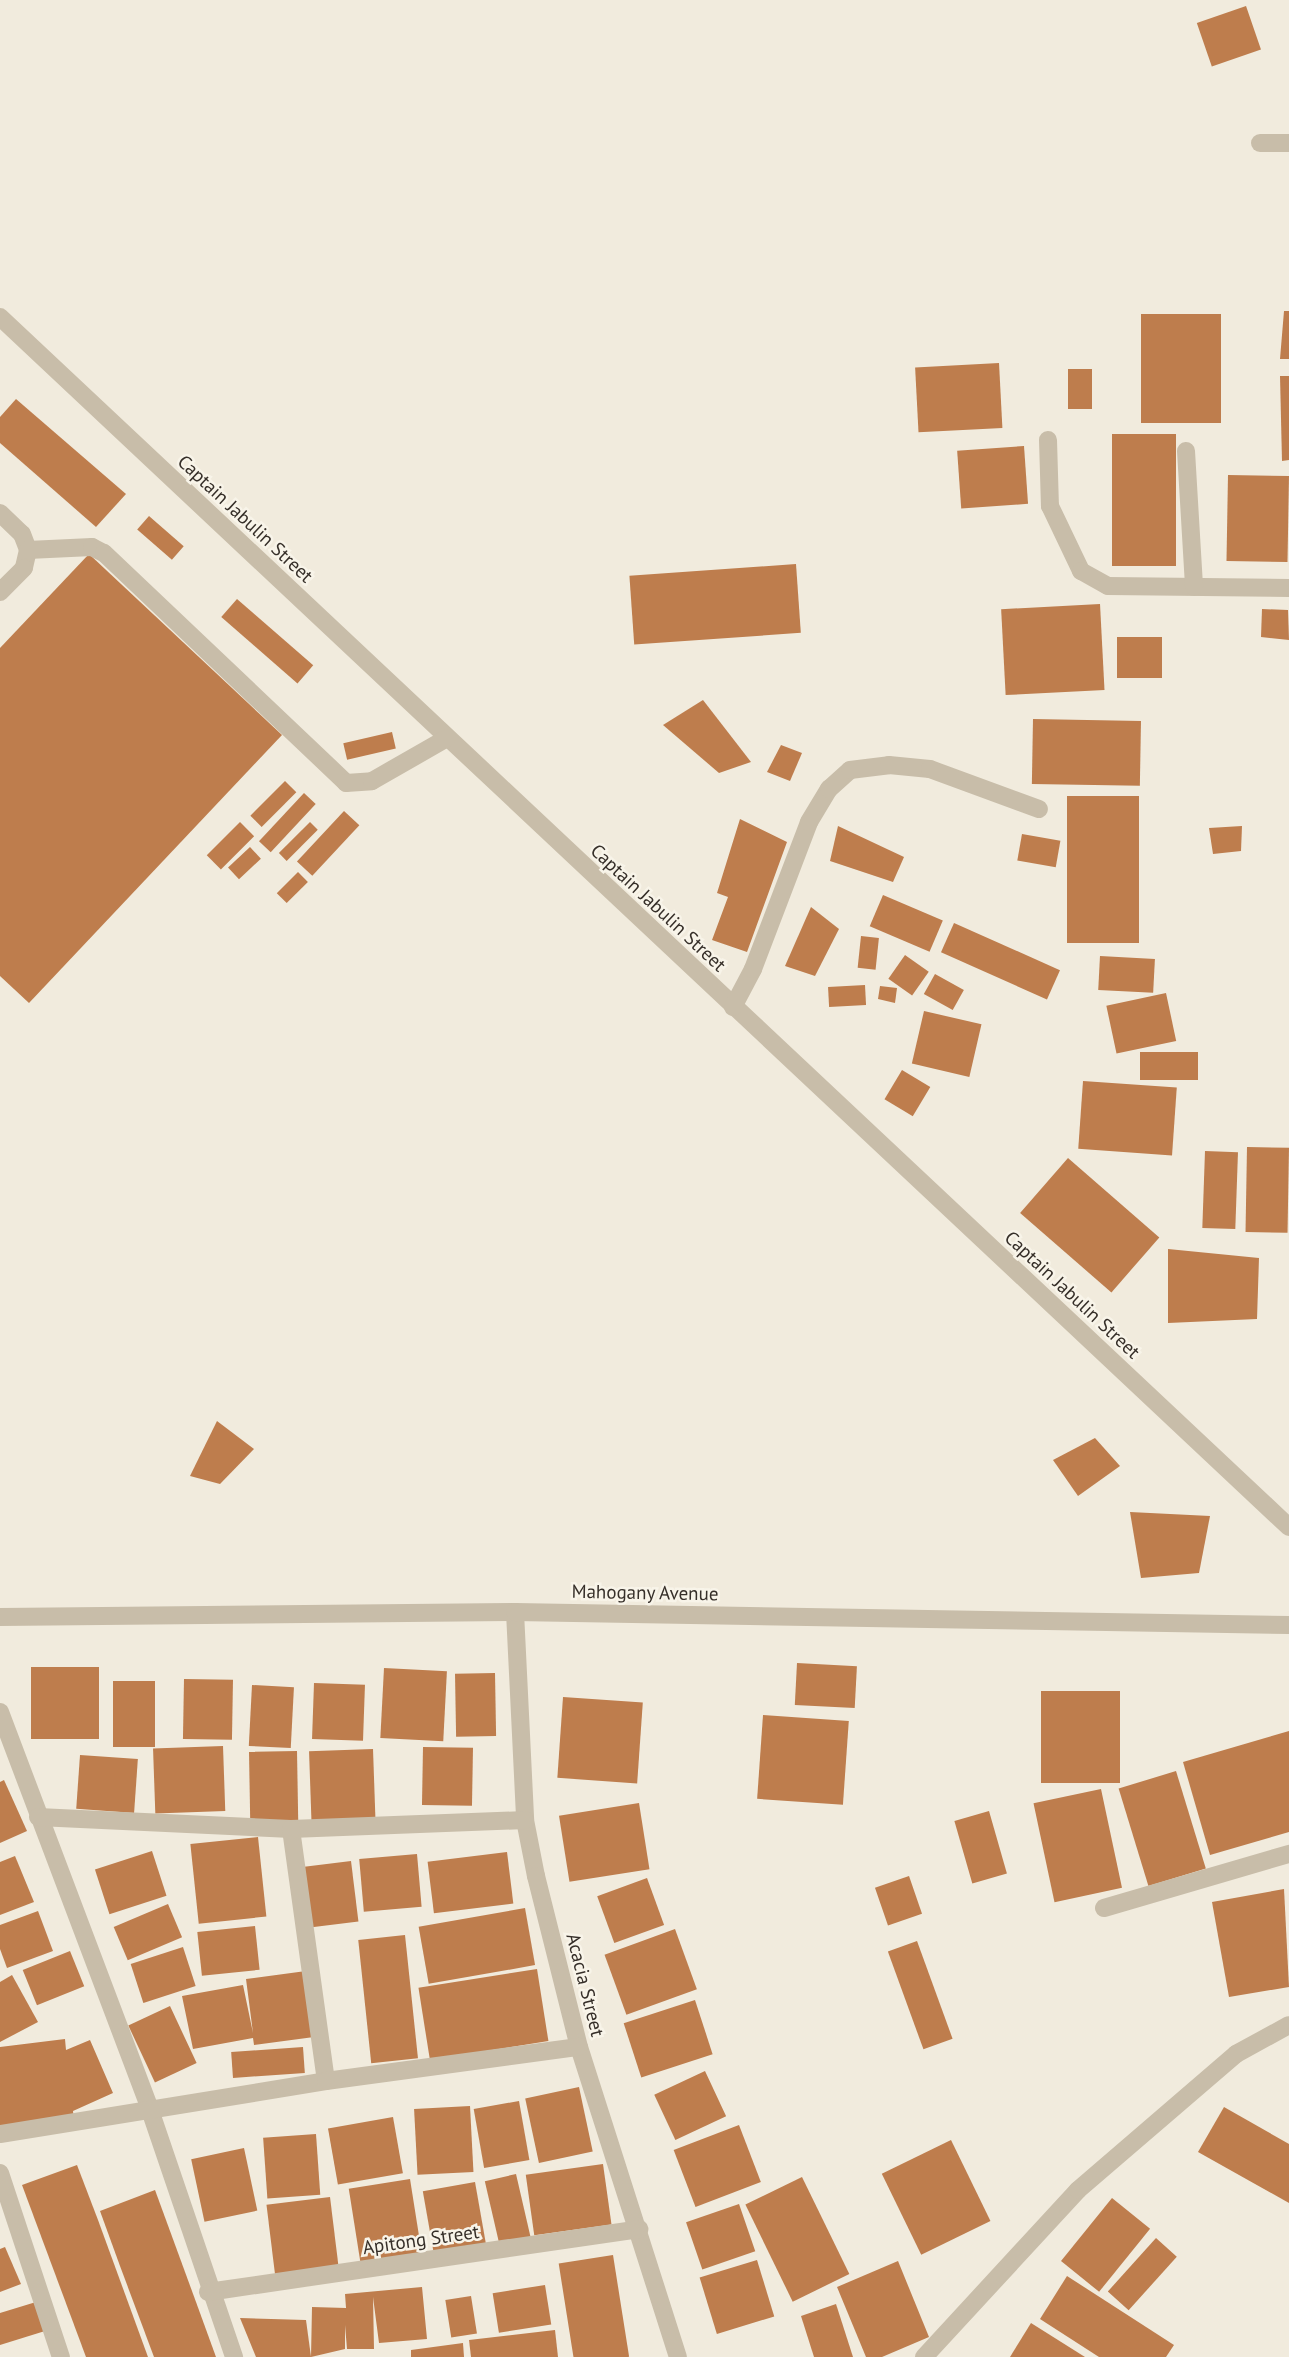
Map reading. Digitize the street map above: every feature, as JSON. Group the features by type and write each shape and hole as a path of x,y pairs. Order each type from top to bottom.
{"street":[{"path":"1260,143 1289,143"},
{"name":"Captain Jabulin Street","path":"0,317 1289,1527"},
{"path":"1048,440 1049,506 1081,571 1108,586 1289,589"},
{"path":"1186,451 1194,587"},
{"path":"0,513 22,534 28,550 24,568 0,592"},
{"path":"28,550 92,547 104,553 346,783 372,781 447,738"},
{"path":"733,1007 753,969 809,822 830,789 850,770 890,765 930,769 1039,809"},
{"name":"Mahogany Avenue","path":"0,1617 515,1612 1289,1625"},
{"name":"Acacia Street","path":"515,1612 525,1820 579,2047 678,2357"},
{"path":"0,1712 150,2110 208,2292 234,2357"},
{"path":"38,1817 291,1829 525,1820"},
{"path":"291,1829 326,2081"},
{"path":"1104,1908 1289,1854"},
{"path":"924,2357 1078,2190 1236,2054 1289,2025"},
{"path":"0,2134 326,2081 579,2047"},
{"path":"0,2173 61,2357"},
{"name":"Apitong Street","path":"208,2292 639,2229"}],"building":[{"path":"1246,6 1261,49 1212,66 1197,23"},
{"path":"1284,311 1289,311 1289,359 1280,359"},
{"path":"1141,314 1221,314 1221,423 1141,423"},
{"path":"999,363 1002,428 919,432 915,367"},
{"path":"1068,369 1092,369 1092,409 1068,409"},
{"path":"1280,376 1289,376 1289,460 1282,461"},
{"path":"16,399 126,494 96,527 0,443 0,417"},
{"path":"1112,434 1176,434 1176,566 1112,566"},
{"path":"1024,446 1028,504 961,509 957,451"},
{"path":"1228,475 1289,476 1287,562 1226,561"},
{"path":"149,516 184,546 172,560 137,530"},
{"path":"89,554 282,735 29,1003 0,976 0,648"},
{"path":"796,564 801,633 634,644 629,576"},
{"path":"237,599 313,665 297,683 221,617"},
{"path":"1100,604 1105,690 1006,695 1001,609"},
{"path":"1262,609 1288,610 1289,640 1261,637"},
{"path":"1117,637 1162,637 1162,678 1117,678"},
{"path":"703,700 751,762 719,773 663,725"},
{"path":"1033,719 1141,721 1140,786 1032,784"},
{"path":"392,732 396,749 347,760 343,743"},
{"path":"781,745 802,753 790,781 767,772"},
{"path":"285,781 296,792 262,827 250,816"},
{"path":"304,793 316,804 271,852 259,841"},
{"path":"1067,796 1139,796 1139,943 1067,943"},
{"path":"344,811 359,825 312,876 297,861"},
{"path":"740,819 787,842 747,952 712,940 728,897 717,893"},
{"path":"240,822 254,836 221,869 207,855"},
{"path":"310,822 318,830 287,861 279,853"},
{"path":"838,826 904,857 893,882 830,861"},
{"path":"1242,826 1241,851 1213,854 1209,828"},
{"path":"1022,834 1060,841 1056,867 1017,861"},
{"path":"250,847 261,859 239,879 228,867"},
{"path":"298,872 308,882 287,903 277,893"},
{"path":"883,895 943,920 930,952 870,926"},
{"path":"811,907 839,929 815,976 785,966"},
{"path":"954,923 1060,970 1047,999 941,952"},
{"path":"861,936 879,938 876,970 858,968"},
{"path":"905,955 929,972 912,995 888,979"},
{"path":"1100,956 1155,959 1153,993 1098,990"},
{"path":"935,974 964,990 953,1010 924,994"},
{"path":"865,985 866,1005 829,1007 828,987"},
{"path":"880,986 897,988 895,1003 878,999"},
{"path":"1166,993 1176,1041 1117,1054 1106,1006"},
{"path":"924,1011 981,1024 969,1077 912,1064"},
{"path":"1140,1052 1198,1052 1198,1080 1140,1080"},
{"path":"902,1070 930,1087 913,1116 884,1099"},
{"path":"1083,1081 1177,1088 1172,1155 1078,1149"},
{"path":"1247,1147 1289,1148 1288,1233 1246,1232"},
{"path":"1205,1151 1238,1152 1235,1229 1202,1228"},
{"path":"1068,1158 1159,1237 1111,1292 1020,1213"},
{"path":"1168,1249 1259,1258 1257,1319 1168,1323"},
{"path":"217,1421 254,1449 220,1484 190,1476"},
{"path":"1095,1438 1120,1466 1078,1496 1053,1460"},
{"path":"1130,1512 1210,1516 1199,1573 1141,1578"},
{"path":"797,1663 857,1666 855,1708 795,1705"},
{"path":"31,1667 99,1667 99,1739 31,1739"},
{"path":"384,1668 447,1671 443,1741 380,1738"},
{"path":"495,1673 496,1736 456,1737 455,1674"},
{"path":"184,1679 233,1680 232,1740 183,1739"},
{"path":"113,1681 155,1681 155,1747 113,1747"},
{"path":"314,1683 365,1685 363,1741 312,1739"},
{"path":"252,1685 294,1687 291,1748 249,1746"},
{"path":"1041,1691 1120,1691 1120,1783 1041,1783"},
{"path":"563,1697 643,1703 637,1783 557,1778"},
{"path":"763,1715 849,1721 843,1805 757,1799"},
{"path":"1289,1731 1289,1832 1210,1855 1183,1762"},
{"path":"223,1746 225,1811 155,1813 153,1748"},
{"path":"423,1747 473,1748 472,1806 422,1805"},
{"path":"373,1749 375,1820 312,1822 309,1751"},
{"path":"297,1751 298,1823 250,1824 249,1752"},
{"path":"80,1755 138,1759 134,1813 76,1809"},
{"path":"1176,1771 1206,1869 1148,1886 1119,1789"},
{"path":"4,1780 27,1831 0,1843 0,1782"},
{"path":"1101,1789 1122,1888 1055,1902 1034,1803"},
{"path":"639,1803 649,1869 569,1882 559,1816"},
{"path":"989,1811 1007,1873 972,1883 954,1821"},
{"path":"258,1837 266,1917 199,1924 190,1844"},
{"path":"152,1851 167,1896 109,1914 95,1870"},
{"path":"507,1852 513,1904 434,1913 428,1862"},
{"path":"417,1854 422,1907 364,1912 359,1859"},
{"path":"15,1856 34,1902 0,1915 0,1862"},
{"path":"351,1861 358,1922 310,1928 302,1867"},
{"path":"909,1876 922,1914 888,1926 875,1888"},
{"path":"647,1878 664,1925 614,1943 597,1896"},
{"path":"1284,1889 1289,1987 1229,1997 1212,1902"},
{"path":"168,1904 182,1937 128,1960 114,1927"},
{"path":"525,1908 535,1965 429,1984 419,1927"},
{"path":"38,1911 53,1951 7,1968 0,1949 0,1925"},
{"path":"255,1926 260,1970 202,1976 197,1932"},
{"path":"675,1929 697,1989 626,2015 605,1955"},
{"path":"405,1935 418,2058 371,2063 358,1940"},
{"path":"917,1941 953,2039 923,2049 888,1952"},
{"path":"183,1947 196,1986 143,2003 131,1964"},
{"path":"70,1951 84,1986 37,2005 23,1970"},
{"path":"537,1969 548,2041 430,2060 418,1988"},
{"path":"306,1971 314,2037 254,2045 253,2038 193,2049 182,1996 243,1985 253,2033 246,1979"},
{"path":"12,1975 38,2022 0,2042 0,1982"},
{"path":"695,2000 713,2054 641,2077 624,2023"},
{"path":"170,2006 197,2063 155,2083 128,2025"},
{"path":"65,2039 66,2050 90,2040 113,2093 73,2111 74,2121 0,2130 0,2047"},
{"path":"303,2047 305,2073 233,2078 231,2052"},
{"path":"705,2071 726,2116 675,2140 654,2095"},
{"path":"579,2087 593,2152 539,2163 525,2098"},
{"path":"519,2101 529,2160 484,2168 474,2109"},
{"path":"470,2106 473,2172 418,2175 414,2109"},
{"path":"1224,2107 1289,2144 1289,2203 1198,2152"},
{"path":"393,2117 403,2173 338,2185 328,2128"},
{"path":"739,2125 761,2182 696,2207 674,2150"},
{"path":"316,2134 320,2195 267,2199 263,2138"},
{"path":"951,2140 990,2221 921,2255 882,2174"},
{"path":"244,2148 257,2211 204,2222 191,2159"},
{"path":"603,2164 611,2224 534,2235 526,2175"},
{"path":"77,2165 148,2357 86,2357 22,2185"},
{"path":"516,2174 531,2240 500,2247 485,2181"},
{"path":"802,2177 849,2274 793,2302 745,2205"},
{"path":"410,2179 422,2253 360,2263 349,2189"},
{"path":"475,2182 486,2243 434,2252 423,2191"},
{"path":"155,2190 216,2357 154,2357 120,2266 100,2211"},
{"path":"330,2197 339,2266 275,2274 266,2205"},
{"path":"1112,2198 1150,2229 1099,2292 1061,2261"},
{"path":"739,2204 755,2251 702,2270 686,2222"},
{"path":"1156,2238 1177,2257 1129,2310 1108,2292"},
{"path":"5,2247 21,2284 0,2292 0,2249"},
{"path":"613,2255 629,2357 573,2357 559,2264"},
{"path":"757,2260 774,2316 717,2334 700,2278"},
{"path":"898,2261 929,2337 882,2357 866,2357 837,2287"},
{"path":"1067,2276 1174,2345 1166,2357 1099,2357 1040,2319"},
{"path":"545,2285 551,2325 499,2333 493,2293"},
{"path":"422,2287 427,2339 379,2343 373,2297 374,2349 347,2349 345,2325 345,2349 311,2357 312,2307 346,2308 345,2294"},
{"path":"471,2296 477,2334 451,2338 445,2300"},
{"path":"36,2302 45,2331 0,2345 0,2313"},
{"path":"836,2304 853,2357 814,2357 801,2316"},
{"path":"240,2318 306,2320 311,2357 256,2357"},
{"path":"1031,2323 1085,2357 1010,2357"},
{"path":"555,2330 558,2357 471,2357 469,2340"},
{"path":"463,2343 464,2357 411,2357 411,2350"}]}
